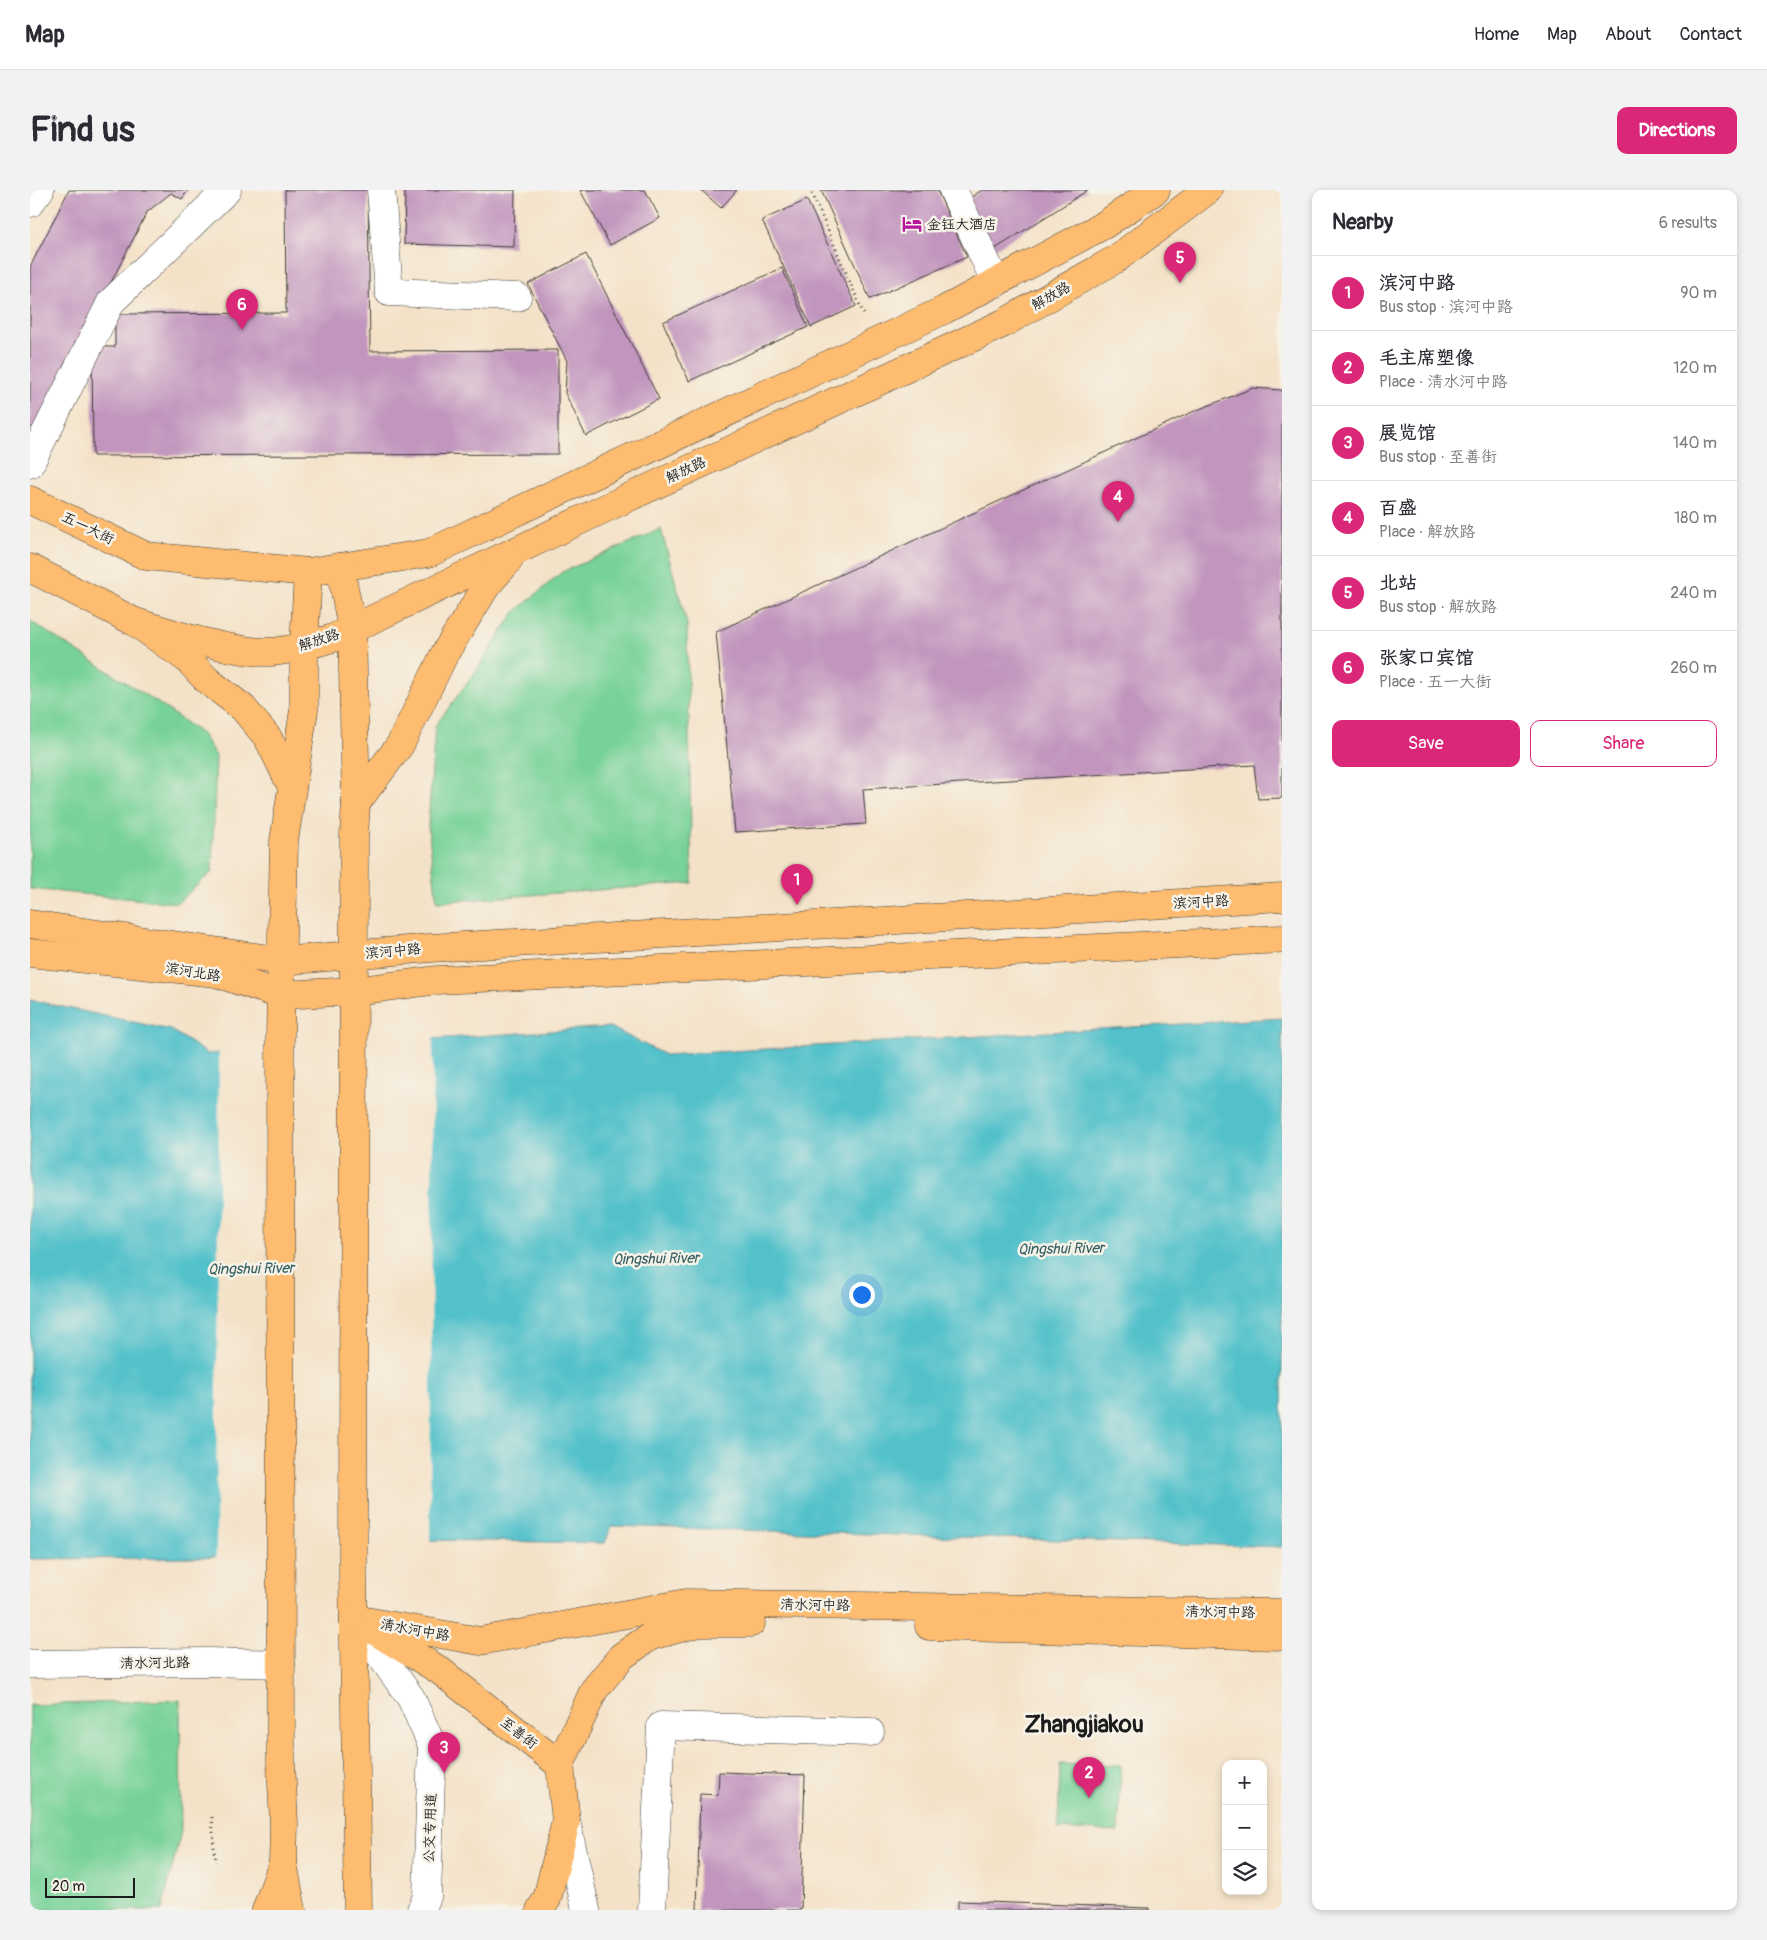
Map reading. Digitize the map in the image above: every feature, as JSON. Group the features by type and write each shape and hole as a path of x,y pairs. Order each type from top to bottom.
{"main road":[{"path":"272,1910 283,1863 284,1823 281,1763 280,1036 284,841 304,710 304,646 308,572 430,554 510,514 875,343 996,283 1104,225 1156,190"},
{"name":"解放路","path":"135,622 193,640 262,652 280,651 333,638 617,502 1004,322 1116,258 1208,190"},
{"name":"五一大街","path":"30,500 146,556 308,572"},
{"path":"356,803 400,744 445,653 467,615 487,585 517,551"},
{"path":"340,567 352,628 356,803 354,835 353,1035 353,1575 358,1910"},
{"path":"30,568 135,622 187,659 207,680 243,708 268,738 292,787"},
{"name":"滨河中路","path":"282,961 430,948 1282,897"},
{"name":"滨河北路","path":"30,924 282,961"},
{"path":"354,992 438,980 1282,939"},
{"name":"滨河北路","path":"30,953 216,973 281,995 354,992"},
{"name":"清水河中路","path":"354,1618 444,1636 480,1640 686,1603 1282,1613"},
{"name":"至善街","path":"354,1618 439,1670 560,1765"},
{"name":"清水河中路","path":"560,1765 594,1690 622,1656 651,1636 699,1623 838,1624 1282,1636"},
{"path":"540,1910 547,1898 566,1821 560,1765"}],"street":[{"path":"30,203 40,190"},
{"path":"30,464 111,302 227,190"},
{"path":"381,190 389,292 517,297"},
{"path":"953,190 996,283"},
{"name":"公交专用道","path":"354,1618 411,1698 432,1745 427,1898 421,1910"},
{"name":"清水河北路","path":"30,1664 208,1662 281,1664"},
{"path":"652,1910 649,1819 661,1726 870,1732"},
{"path":"566,1821 586,1910"}],"path":[{"path":"809,190 875,343"},
{"path":"212,1816 215,1862"}],"green space":[{"path":"661,529 687,624 692,883 437,902 428,826 435,726 471,678 514,613 562,572"},
{"path":"30,621 158,703 202,734 216,756 212,872 177,903 30,889"},
{"path":"180,1700 181,1831 162,1910 30,1910 30,1705"},
{"path":"1060,1764 1121,1766 1118,1832 1058,1829"}],"water":[{"name":"Qingshui River","path":"30,1000 171,1030 208,1054 610,1027 665,1055 1282,1018 1282,1547 612,1526 605,1543 423,1540 201,1558 30,1559"}],"pier":[{"path":"433,1037 430,1543 216,1559 219,1051"}],"building":[{"path":"69,190 188,190 182,199 171,193 147,212 36,429 30,426 30,267"},
{"path":"285,190 368,190 370,351 558,350 558,454 93,456 92,347 115,347 115,314 286,313"},
{"path":"405,190 515,190 514,247 404,244"},
{"path":"580,190 645,190 660,218 610,245"},
{"path":"701,190 737,190 721,208"},
{"name":"金钰大酒店","path":"821,190 937,190 967,257 870,299"},
{"path":"982,190 1088,190 992,251 962,203"},
{"path":"807,200 856,306 811,327 762,220"},
{"path":"586,254 659,399 586,436 565,393 567,361 528,284"},
{"path":"782,268 808,327 689,381 663,322"},
{"path":"1253,388 1282,390 1282,798 1258,799 1254,765 863,789 866,824 735,832 716,632 1192,412"},
{"path":"719,1772 805,1775 801,1910 697,1910 700,1794 718,1795"},
{"path":"958,1901 1149,1908 1149,1910 958,1910"}],"place":[{"name":"金钰大酒店","path":"912,224"},
{"name":"北站","path":"1180,283"},
{"name":"张家口宾馆","path":"242,330"},
{"name":"百盛","path":"1118,522"},
{"name":"滨河中路","path":"797,905"},
{"name":"展览馆","path":"444,1773"},
{"name":"毛主席塑像","path":"1089,1798"}],"district":[{"name":"Zhangjiakou","path":"1084,1724"}]}
